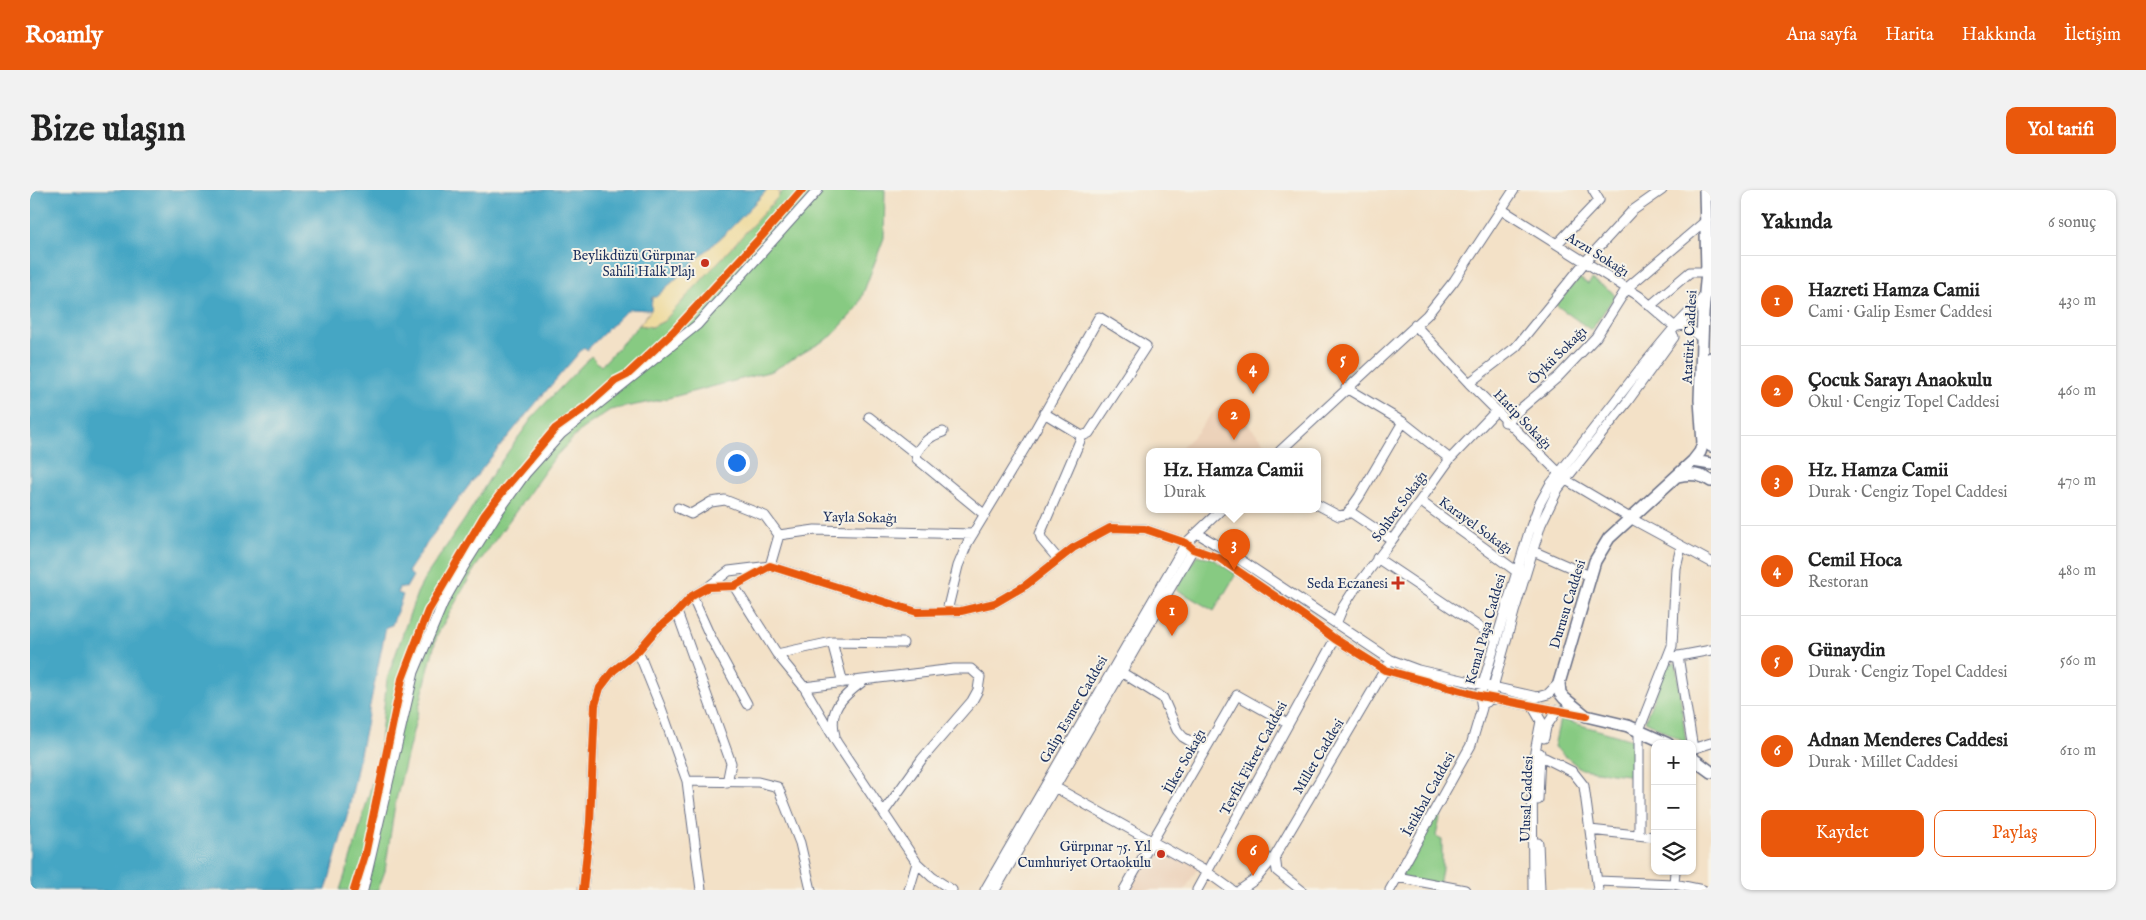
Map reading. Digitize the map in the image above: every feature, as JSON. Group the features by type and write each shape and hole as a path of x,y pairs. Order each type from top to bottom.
{"main road":[{"name":"Atatürk Caddesi","path":"1678,476 1700,452 1703,443 1700,400 1702,338 1709,272 1708,220 1705,190"},
{"name":"Atatürk Caddesi","path":"1711,358 1709,403 1711,446"},
{"path":"1693,461 1711,464"},
{"path":"1678,476 1690,474 1711,481"},
{"name":"Durusu Caddesi","path":"1559,683 1595,561 1609,538 1678,476"},
{"path":"1559,683 1560,692 1564,698 1586,716 1639,730 1660,740"},
{"path":"1696,755 1711,772"}],"street":[{"path":"363,890 414,672 443,603 498,512 526,473 561,434 697,325 818,190"},
{"path":"1283,448 1427,314 1454,281 1514,190"},
{"path":"1557,244 1599,200 1593,190"},
{"path":"1469,383 1516,347 1584,262 1632,211 1662,190"},
{"name":"Arzu Sokağı","path":"1501,209 1626,288 1679,326 1702,338"},
{"name":"Öykü Sokağı","path":"1505,422 1558,377 1596,337 1626,288 1708,220"},
{"path":"1650,306 1690,272 1709,272"},
{"name":"Kemal Paşa Caddesi","path":"1482,708 1480,696 1483,684 1516,571 1539,505 1679,326 1707,296"},
{"path":"947,611 958,566 968,542 1099,317 1146,346 1089,433 1082,436 1040,534 1042,540 1058,560"},
{"name":"Hatip Sokağı","path":"1416,325 1505,422 1562,477 1630,518 1711,562"},
{"path":"1346,388 1403,422 1450,459"},
{"name":"Sohbet Sokağı","path":"1336,624 1343,607 1450,459 1496,411"},
{"path":"1044,412 1082,436"},
{"path":"868,417 916,454 917,459 930,471 985,515"},
{"path":"1321,507 1339,516 1349,511 1403,422"},
{"path":"916,454 920,446 931,436 943,432"},
{"name":"Kemal Paşa Caddesi","path":"1482,708 1490,698 1541,524 1562,477"},
{"path":"678,508 691,514 711,502 725,500 765,516 780,535 770,566 734,586 708,587"},
{"name":"Karayel Sokağı","path":"1420,501 1516,571"},
{"path":"1349,511 1392,540"},
{"path":"995,890 1050,785 1121,672 1196,534 1218,513"},
{"path":"583,890 590,822 595,705 600,688 613,671 638,651 656,630 692,596 730,571 770,566 917,612 961,611 995,603 1026,584 1073,548 1110,528 1145,529 1219,558 1335,639 1385,670 1480,696 1556,712 1586,716"},
{"name":"Yayla Sokağı","path":"780,535 815,530 973,534"},
{"path":"1196,534 1238,558 1391,660 1418,670 1537,697 1548,694 1559,683"},
{"name":"Galip Esmer Caddesi","path":"985,890 1050,785 1190,546"},
{"path":"1639,835 1639,730 1672,646 1676,568 1681,547"},
{"path":"1533,551 1590,576"},
{"path":"1377,558 1496,638"},
{"path":"734,586 778,654 804,687 837,743 917,863 932,877 952,890"},
{"path":"692,596 710,636 747,704"},
{"path":"677,612 731,763 727,783"},
{"name":"Tevfik Fikret Caddesi","path":"1197,890 1287,723 1335,639"},
{"path":"778,654 832,642 903,643"},
{"path":"832,642 843,683"},
{"path":"1667,658 1711,650"},
{"path":"638,651 687,781 701,890"},
{"path":"1678,656 1691,740"},
{"name":"Millet Caddesi","path":"1243,889 1256,879 1275,856 1391,660"},
{"path":"804,687 862,682 954,669 971,670 980,677 978,690 972,701 922,759 884,812"},
{"path":"1121,672 1163,698 1178,730 1184,737 1205,750"},
{"path":"837,743 833,729 836,707 843,696 862,682"},
{"name":"İlker Sokağı","path":"1124,890 1237,695 1287,723"},
{"path":"1533,707 1542,721 1537,757 1532,767 1533,890"},
{"name":"İstikbal Caddesi","path":"1390,890 1470,745 1482,708"},
{"name":"Ulusal Caddesi","path":"1540,890 1537,757 1546,727 1556,712"},
{"path":"1696,751 1711,744"},
{"path":"1537,757 1573,772 1584,786 1597,886 1674,884 1703,890"},
{"path":"687,781 758,782 778,787 800,843 811,890"},
{"path":"1050,785 1208,872 1232,890"},
{"path":"1589,827 1651,836"},
{"path":"1275,856 1277,871 1301,890"},
{"path":"910,890 917,863"},
{"path":"1256,879 1270,874 1282,876"},
{"path":"1674,884 1675,875"},
{"path":"1397,877 1465,890"}],"shaded area":[{"path":"1227,402 1270,448 1180,448 1198,432 1215,410"},
{"name":"Gürpınar 75. Yıl Cumhuriyet Ortaokulu","path":"1153,842 1198,867 1185,890 1124,890"}],"green space":[{"path":"784,190 885,190 884,238 858,307 832,336 772,371 661,400 610,410 582,429 555,457 475,568 437,635 395,804 385,871 378,890 340,890 357,838 378,761 387,679 417,593 426,576 465,519 493,473 535,414 591,356 601,366 639,325 652,327 664,321"},
{"path":"1579,278 1588,284 1592,279 1611,291 1615,296 1591,330 1556,305"},
{"path":"1197,555 1211,558 1236,574 1214,611 1176,589"},
{"path":"1667,663 1676,663 1686,740 1680,740 1645,721"},
{"path":"1560,719 1636,741 1635,776 1581,769 1554,747"},
{"path":"1434,811 1441,814 1436,836 1442,839 1442,869 1439,886 1449,890 1433,890 1434,886 1404,879 1401,870"}],"sand":[{"name":"Beylikdüzü Gürpınar Sahili Halk Plajı","path":"767,190 779,190 779,196 664,321 652,327 639,325 651,310 652,297 657,296 729,230"}],"water":[{"path":"30,190 767,190 729,230 656,297 652,297 651,310 630,309 587,350 584,347 469,485 408,572 413,576 406,588 399,587 398,593 403,595 392,625 386,627 348,813 326,890 30,890"}],"cycle path":[{"path":"354,890 365,855 402,679 428,611 484,516 555,429 587,406 615,381 627,375 673,332 802,190"},
{"path":"583,890 590,822 595,705 600,688 613,671 638,651 656,630 692,596 708,587 734,586 770,566 917,612 961,611 995,603 1026,585 1073,548 1110,528 1145,529 1186,543 1193,549 1219,558 1335,639 1385,670 1480,696 1586,716"}],"place":[{"name":"Beylikdüzü Gürpınar Sahili Halk Plajı","path":"705,263"},
{"name":"Günaydin","path":"1343,385"},
{"name":"Cemil Hoca","path":"1253,394"},
{"name":"Çocuk Sarayı Anaokulu","path":"1234,440"},
{"name":"Hz. Hamza Camii","path":"1234,570"},
{"name":"Seda Eczanesi","path":"1398,583"},
{"name":"Hazreti Hamza Camii","path":"1172,636"},
{"name":"Gürpınar 75. Yıl Cumhuriyet Ortaokulu","path":"1161,854"},
{"name":"Adnan Menderes Caddesi","path":"1253,876"}]}
